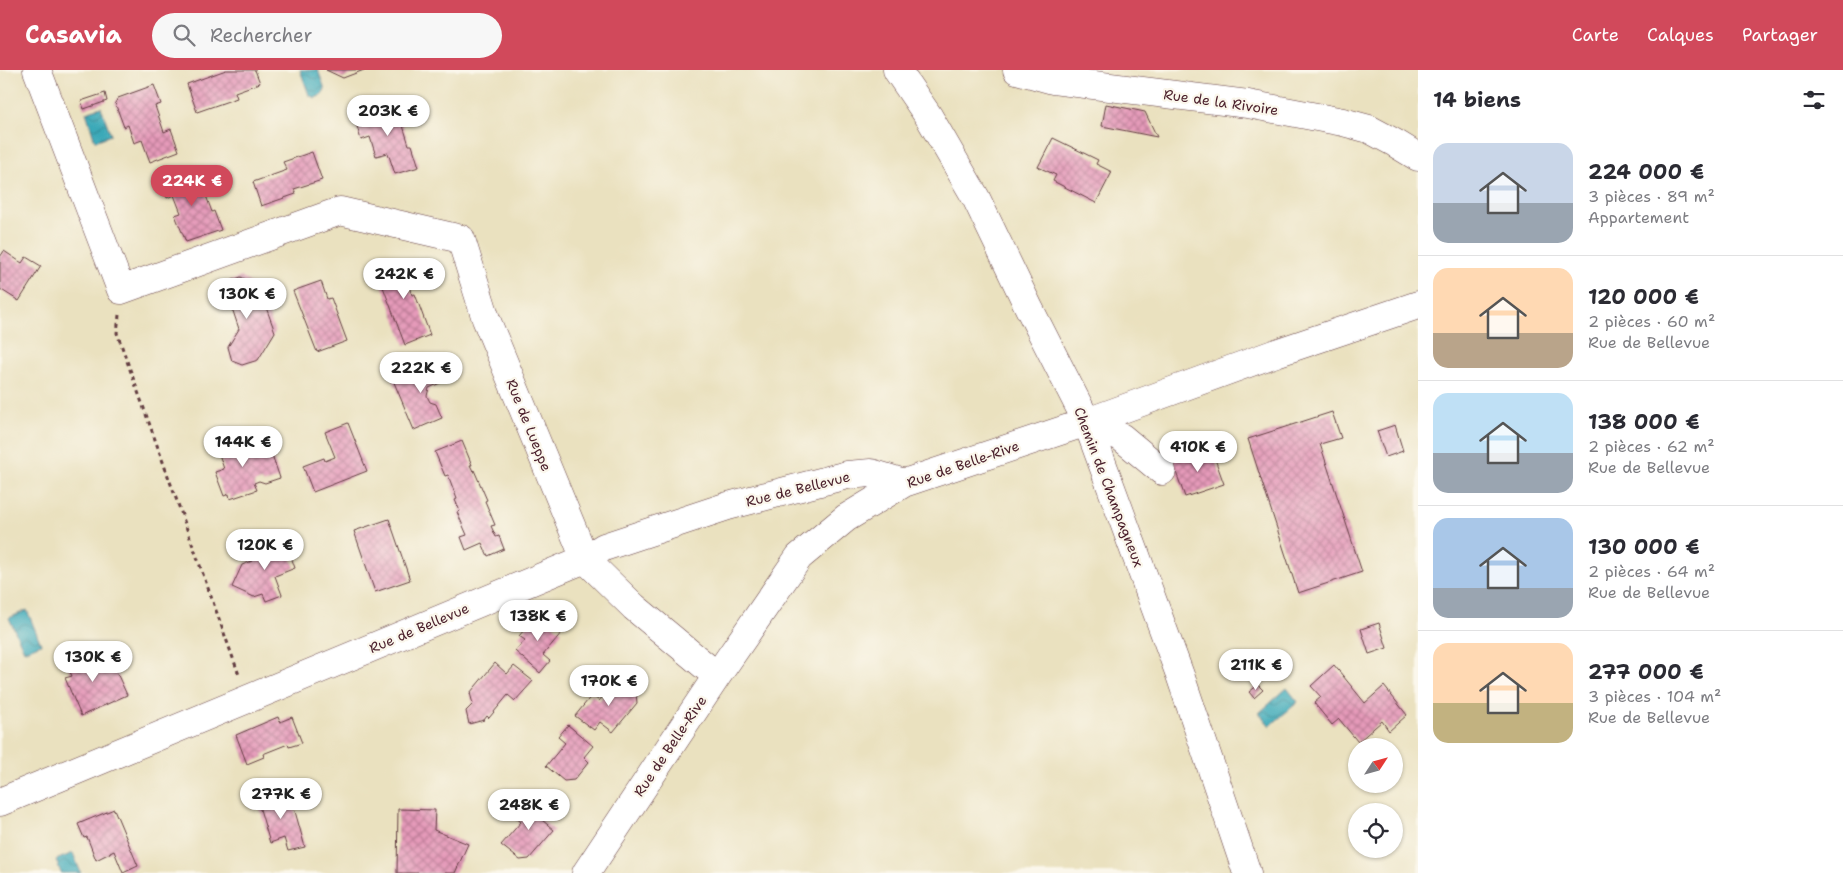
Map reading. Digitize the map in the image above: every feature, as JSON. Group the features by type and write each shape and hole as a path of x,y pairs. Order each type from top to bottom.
{"street":[{"path":"37,70 121,290"},
{"name":"Chemin de Champagneux","path":"897,70 929,117 976,198 1087,422 1180,675 1247,873"},
{"name":"Rue de la Rivoire","path":"1017,70 1053,80 1248,104 1343,122 1368,130 1395,143 1418,158"},
{"name":"Rue de Lueppe","path":"121,290 340,211 462,239 486,319 584,559 634,607 717,676"},
{"name":"Rue de Belle-Rive","path":"586,873 799,557 846,518 904,483 1087,422 1276,353 1418,305"},
{"path":"1087,422 1121,437 1162,471"},
{"name":"Rue de Bellevue","path":"0,802 584,559 604,547 728,506 848,474 871,473 904,483"}],"path":[{"path":"121,290 117,333 247,700"}],"water":[{"path":"300,70 318,70 325,89 322,95 315,98 309,95"},
{"path":"101,107 111,135 95,141 86,112"},
{"path":"27,610 41,644 24,651 9,618"},
{"path":"1287,688 1298,702 1270,726 1259,713"},
{"path":"73,853 81,873 61,873 56,860"}],"building":[{"path":"226,70 255,70 260,83 235,92 237,98 197,112 187,84"},
{"path":"326,70 364,70 343,78"},
{"path":"154,85 161,104 155,106 164,132 171,129 179,151 150,162 142,140 134,143 128,125 124,127 115,103 118,98"},
{"path":"105,93 107,101 84,109 81,101"},
{"path":"396,103 409,145 412,145 419,167 395,174 388,153 376,156 370,137 361,140 354,116"},
{"path":"1106,104 1145,112 1157,137 1102,126"},
{"path":"1053,138 1098,160 1096,164 1112,172 1096,203 1053,181 1056,175 1038,167"},
{"path":"312,152 322,180 294,189 296,194 261,206 253,182 287,170 283,162"},
{"path":"197,171 212,212 214,211 221,230 186,242 175,215 181,213 174,195 167,198 162,183"},
{"path":"4,251 22,263 26,257 41,266 19,301 0,289 0,257"},
{"path":"402,261 404,265 414,261 421,278 410,282 411,286 409,287 412,295 415,294 430,335 405,345 377,271"},
{"path":"241,277 259,288 275,332 258,360 242,365 232,361 228,347 239,329 233,311 213,299 222,284"},
{"path":"321,281 327,299 331,298 347,341 317,352 293,291"},
{"path":"441,360 449,379 429,388 427,396 430,402 436,404 442,418 414,430 393,380"},
{"path":"1332,412 1341,438 1320,444 1362,572 1298,593 1248,439"},
{"path":"348,423 367,471 313,492 303,466 324,458 325,461 335,457 325,432"},
{"path":"1395,425 1403,451 1386,457 1377,431"},
{"path":"244,435 251,455 256,457 271,452 280,478 265,483 259,481 254,483 257,490 230,499 229,494 224,496 215,472 224,469 216,445"},
{"path":"462,441 472,465 470,465 487,500 485,501 495,525 491,526 496,537 499,536 504,549 488,556 482,543 466,550 461,537 467,535 457,512 460,511 455,500 457,499 448,475 445,476 435,452"},
{"path":"1211,448 1224,484 1185,497 1172,461"},
{"path":"389,519 410,580 375,592 354,531"},
{"path":"285,540 295,568 275,576 282,595 266,601 263,594 254,597 232,587 242,565 252,561 249,553"},
{"path":"544,617 562,632 543,655 550,661 540,673 515,651 525,640 519,636 534,618"},
{"path":"1379,623 1387,648 1369,654 1361,629"},
{"path":"91,650 97,664 110,658 127,695 81,716 65,678 72,676 65,662"},
{"path":"495,663 507,674 514,666 533,681 515,701 508,695 489,718 487,716 484,720 469,724 466,711 473,704 470,693"},
{"path":"1334,665 1365,703 1384,686 1407,715 1389,731 1382,721 1363,738 1355,738 1339,719 1332,725 1314,703 1321,697 1311,686"},
{"path":"618,678 636,693 637,703 613,732 600,722 594,730 575,716 592,695 599,701"},
{"path":"1258,685 1263,690 1254,698 1249,692"},
{"path":"278,717 280,722 292,717 302,743 289,747 288,744 263,754 264,757 247,764 236,735"},
{"path":"568,725 593,746 584,757 589,762 574,780 564,781 546,766 565,743 558,737"},
{"path":"289,790 305,847 288,851 284,838 270,843 257,799"},
{"path":"531,796 549,811 542,820 554,830 529,859 520,860 501,845 521,822 514,816"},
{"path":"114,809 138,866 123,873 114,851 96,860 87,837 84,838 78,824"},
{"path":"398,809 435,810 434,830 468,844 455,873 397,873"}]}
